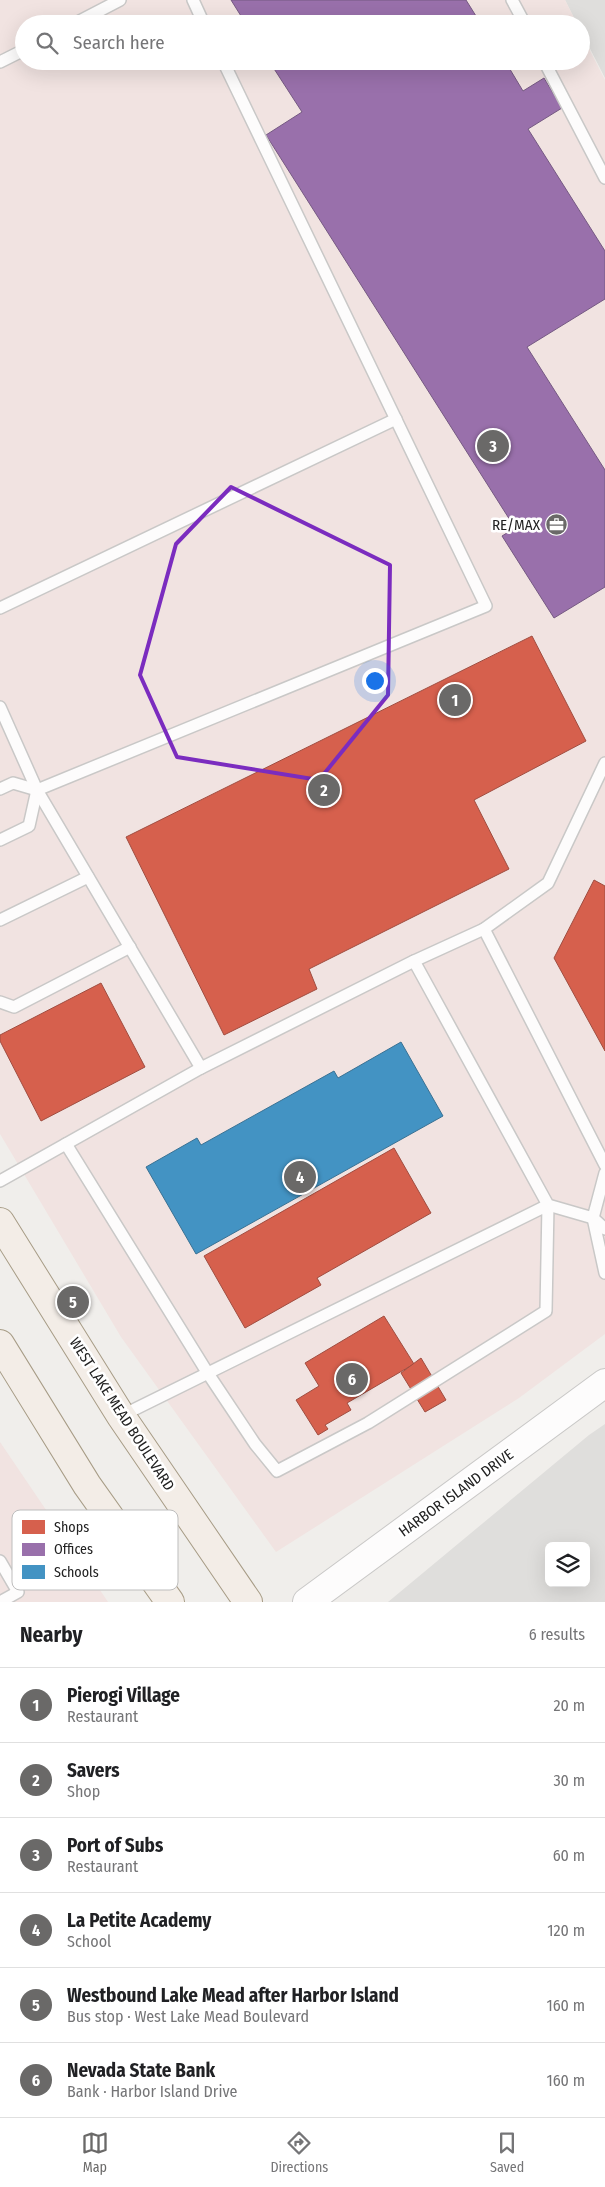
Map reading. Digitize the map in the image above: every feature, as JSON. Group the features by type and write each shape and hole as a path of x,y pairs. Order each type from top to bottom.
{"main road":[{"name":"WEST LAKE MEAD BOULEVARD","path":"0,1222 121,1416 248,1602"},
{"path":"0,1344 87,1485 105,1510"},
{"path":"161,1590 170,1602"}],"street":[{"name":"HARBOR ISLAND DRIVE","path":"308,1602 605,1384"}],"lane":[{"path":"91,15 120,0"},
{"path":"193,0 200,15"},
{"path":"512,0 520,15"},
{"path":"0,62 15,54"},
{"path":"0,789 13,783 37,790 486,606 226,70"},
{"path":"549,70 605,178"},
{"path":"0,608 396,419"},
{"path":"0,707 37,790 201,1068"},
{"path":"0,1181 201,1068 414,961 484,929 548,883 605,763"},
{"path":"0,840 29,826 37,790"},
{"path":"0,920 88,876"},
{"path":"484,929 605,1165"},
{"path":"0,1002 14,1007 130,947"},
{"path":"66,1144 207,1372 256,1444 277,1471 368,1424 546,1311 548,1205 414,961"},
{"path":"605,1173 593,1218 605,1273"},
{"path":"121,1416 548,1205 593,1218 605,1229"},
{"path":"0,1561 12,1582"},
{"path":"0,1602 18,1592 17,1590"}],"highlighted area":[{"path":"231,487 390,565 388,695 319,780 177,757 140,675 176,544"}],"shaded area":[{"path":"0,0 565,0 572,15 15,15 15,70 590,70 590,51 605,80 605,1334 519,1398 276,1552 121,1337 0,1134"},
{"path":"565,0 605,0 605,78 590,49 590,15 572,15"},
{"path":"605,1424 605,1602 388,1602 589,1435"},
{"path":"0,1442 46,1510 12,1510 12,1590 100,1590 108,1602 0,1602"}],"building: Shops":[{"path":"532,636 586,741 474,800 509,869 309,969 317,989 224,1035 126,837"},
{"path":"594,880 605,886 605,1051 554,958"},
{"path":"101,983 145,1067 41,1121 0,1041 0,1035"},
{"path":"394,1148 431,1213 317,1278 321,1285 245,1328 204,1256"},
{"path":"384,1316 414,1364 347,1403 351,1410 325,1425 328,1429 318,1435 296,1400 319,1386 305,1363"},
{"path":"421,1358 446,1400 425,1412 401,1373"}],"building: Offices":[{"path":"231,0 466,0 475,15 240,15"},
{"path":"275,70 510,70 523,91 544,78 562,108 528,129 605,251 605,299 527,347 605,470 605,587 554,618 502,536 515,528 266,135 302,112"}],"building: Schools":[{"path":"401,1042 443,1116 196,1254 146,1167 197,1138 201,1145 334,1071 338,1078"}],"place":[{"name":"Port of Subs","path":"493,446"},
{"name":"RE/MAX","path":"556,525"},
{"name":"Pierogi Village","path":"455,700"},
{"name":"Savers","path":"324,790"},
{"name":"La Petite Academy","path":"300,1177"},
{"name":"Westbound Lake Mead after Harbor Island","path":"73,1302"},
{"name":"Nevada State Bank","path":"352,1379"}]}
